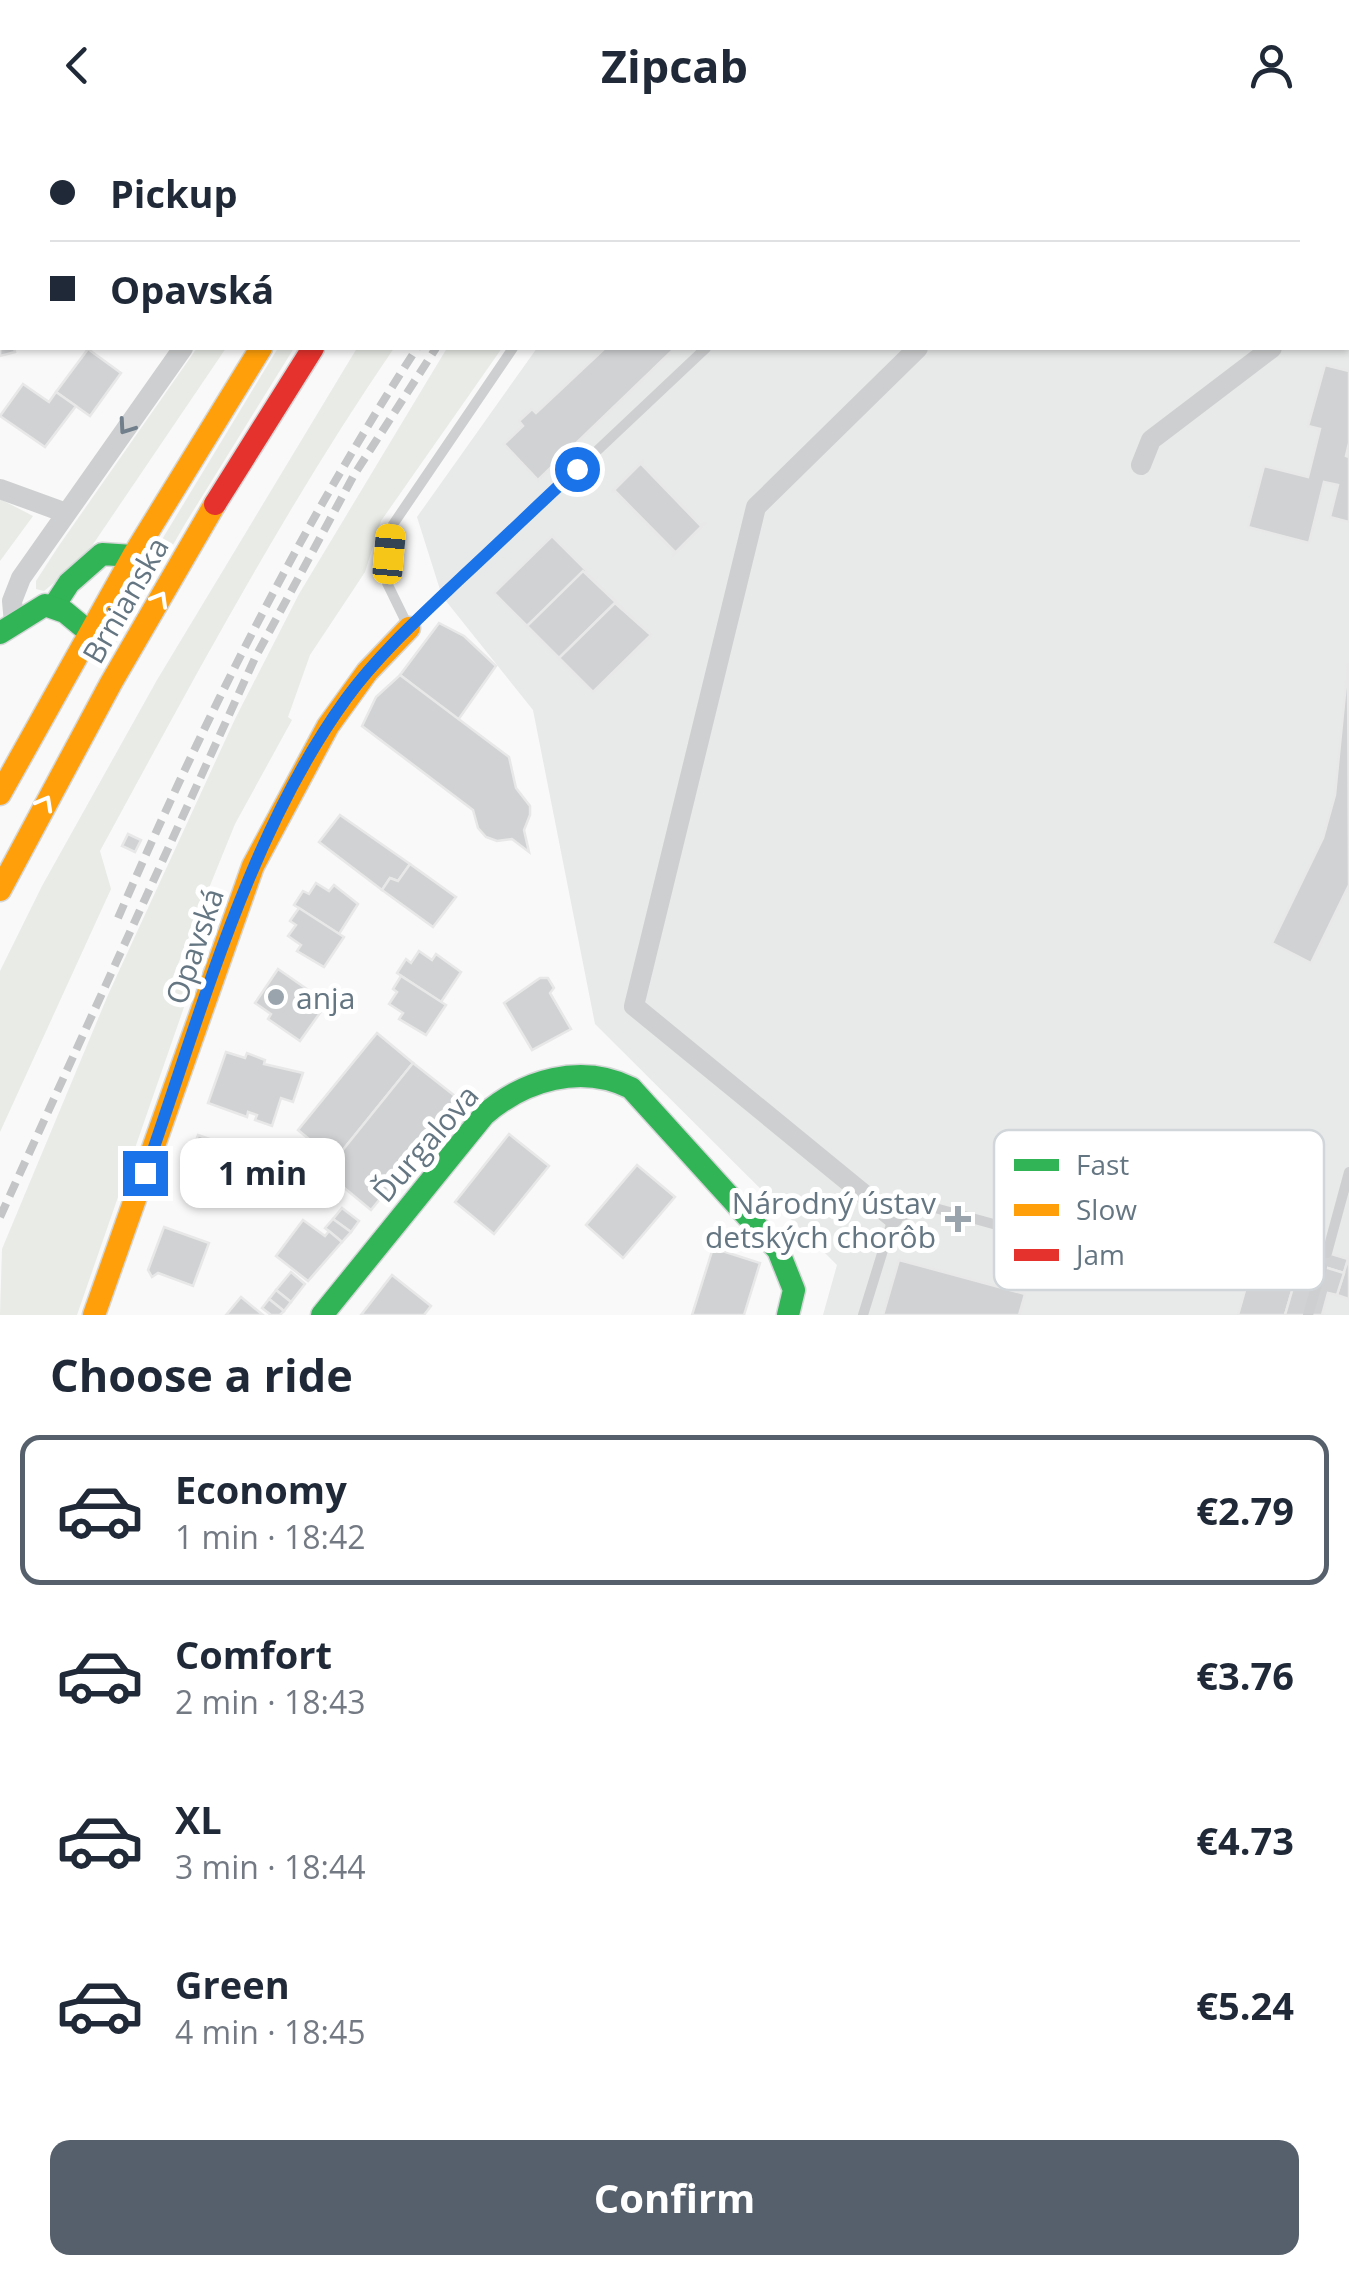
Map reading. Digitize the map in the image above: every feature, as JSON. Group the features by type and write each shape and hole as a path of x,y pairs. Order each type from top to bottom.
{"street":[{"path":"7,628 21,578 181,350"},
{"name":"Brnianska","path":"0,794 133,556 260,350"},
{"name":"Brnianska","path":"0,890 111,684 312,350"},
{"path":"892,1218 634,1006 756,506 916,350"},
{"path":"1142,465 1152,440 1269,350"},
{"path":"0,489 66,513"},
{"path":"54,606 69,583 102,554 133,556"},
{"path":"7,628 45,606 54,606 90,632 111,684"},
{"name":"Opavská","path":"94,1315 254,866 328,726 368,672 409,628"},
{"name":"Ďurgalova","path":"322,1315 480,1120 516,1091 554,1079 601,1078 620,1081 631,1088 778,1250 794,1290 788,1315"}],"lane":[{"path":"512,350 392,526 387,583 409,628 704,350"},
{"path":"1326,1253 1349,1172"},
{"path":"863,1315 892,1218 936,1208 994,1224"},
{"path":"1308,1315 1315,1290"}],"shaded area":[{"path":"196,350 225,350 83,559 44,591 36,589 36,581"},
{"path":"277,350 293,350 114,647 107,635"},
{"path":"356,350 393,350 277,533 100,851 111,889 0,1132 0,971 42,886 157,680"},
{"path":"446,350 501,350 381,521 365,572 310,655 288,717 292,720 235,824 172,979 191,987 77,1315 0,1315 2,1249 108,995 235,719 299,594"},
{"path":"536,350 1349,350 1349,1315 823,1315 837,1265 595,1024 533,710 442,596 417,517"},
{"path":"0,499 33,516 0,561"}],"building":[{"path":"87,350 121,373 90,416 56,392"},
{"path":"603,350 673,350 538,480 504,444 523,426 519,421 532,409 536,413"},
{"path":"1325,365 1349,371 1349,522 1330,517 1338,485 1324,482 1309,543 1248,527 1264,466 1308,477 1320,429 1308,426"},
{"path":"23,384 49,402 56,392 76,406 45,447 0,416"},
{"path":"643,461 642,465 700,525 706,522 673,555 674,551 612,492"},
{"path":"552,536 587,571 527,626 494,593"},
{"path":"583,571 623,609 615,603 559,658 527,626"},
{"path":"615,603 651,635 593,692 559,658"},
{"path":"439,623 464,636 496,666 458,720 400,675"},
{"path":"1348,663 1349,885 1311,963 1272,943 1323,838 1335,795"},
{"path":"400,675 509,757 516,788 530,806 524,830 529,852 512,839 497,841 486,837 478,828 473,810 362,726 376,697"},
{"path":"340,815 410,864 398,881 390,878 382,890 319,842"},
{"path":"128,834 141,840 135,852 122,846"},
{"path":"410,864 456,897 433,927 382,890 390,878 398,881"},
{"path":"316,883 329,891 334,885 358,904 339,934 294,905 303,891 309,894"},
{"path":"299,908 344,937 324,967 297,951 301,945 288,936 296,925 290,921"},
{"path":"419,951 432,960 436,954 461,972 441,1002 397,973 406,959 411,963"},
{"path":"278,969 327,1003 300,1041 268,1019 271,1014 255,1003"},
{"path":"401,976 446,1005 426,1035 399,1019 403,1013 389,1004"},
{"path":"540,978 548,978 554,988 550,993 571,1029 532,1050 504,1003"},
{"path":"377,1033 413,1063 325,1172 305,1156 315,1144 298,1130"},
{"path":"226,1052 245,1058 247,1053 265,1060 264,1064 303,1073 293,1102 281,1098 272,1126 255,1120 257,1115 248,1112 247,1117 208,1103"},
{"path":"413,1063 460,1100 371,1210 325,1172"},
{"path":"509,1134 549,1166 494,1234 455,1202"},
{"path":"198,1135 241,1150 226,1194 191,1181 185,1183 183,1177"},
{"path":"637,1165 675,1197 623,1258 586,1225"},
{"path":"342,1208 359,1221 351,1232 333,1219"},
{"path":"333,1219 351,1232 342,1242 325,1228"},
{"path":"303,1220 325,1236 329,1231 342,1242 308,1281 276,1256"},
{"path":"164,1227 209,1243 193,1286 158,1273 152,1277 148,1270"},
{"path":"713,1248 760,1263 744,1315 692,1315"},
{"path":"1324,1252 1348,1259 1344,1273 1324,1267"},
{"path":"1349,1256 1349,1299 1337,1295"},
{"path":"899,1260 994,1286 994,1290 1025,1294 1019,1315 883,1315"},
{"path":"1324,1267 1344,1273 1337,1295 1328,1293 1322,1315 1285,1315 1292,1290 1324,1290"},
{"path":"291,1272 305,1284 291,1302 276,1290"},
{"path":"392,1275 431,1306 424,1315 361,1315"},
{"path":"276,1290 291,1302 284,1311 269,1299"},
{"path":"1245,1290 1292,1290 1285,1315 1238,1315"},
{"path":"241,1297 263,1315 226,1315"},
{"path":"269,1299 284,1311 280,1315 271,1315 262,1308"}],"railway":[{"path":"118,918 255,627 333,486 416,350"},
{"path":"0,1217 255,658 354,475 435,350"}],"traffic: fast":[{"path":"54,606 69,583 102,554 133,556"},
{"path":"0,633 45,605 65,612 89,632"},
{"path":"322,1315 484,1115 535,1084 573,1076 593,1077 631,1088 778,1250 794,1290 788,1315"}],"traffic: slow":[{"path":"0,794 133,556 260,350"},
{"path":"0,890 111,683 215,504"},
{"path":"94,1315 253,866 328,726 367,672 409,628"}],"traffic: jam":[{"path":"215,504 312,350"}],"place":[{"name":"anja","path":"276,997"},
{"name":"Národný ústav detských chorôb","path":"958,1219"}],"route":[{"path":"145,1173 254,866 328,726 368,672 409,628 577,469"}]}
